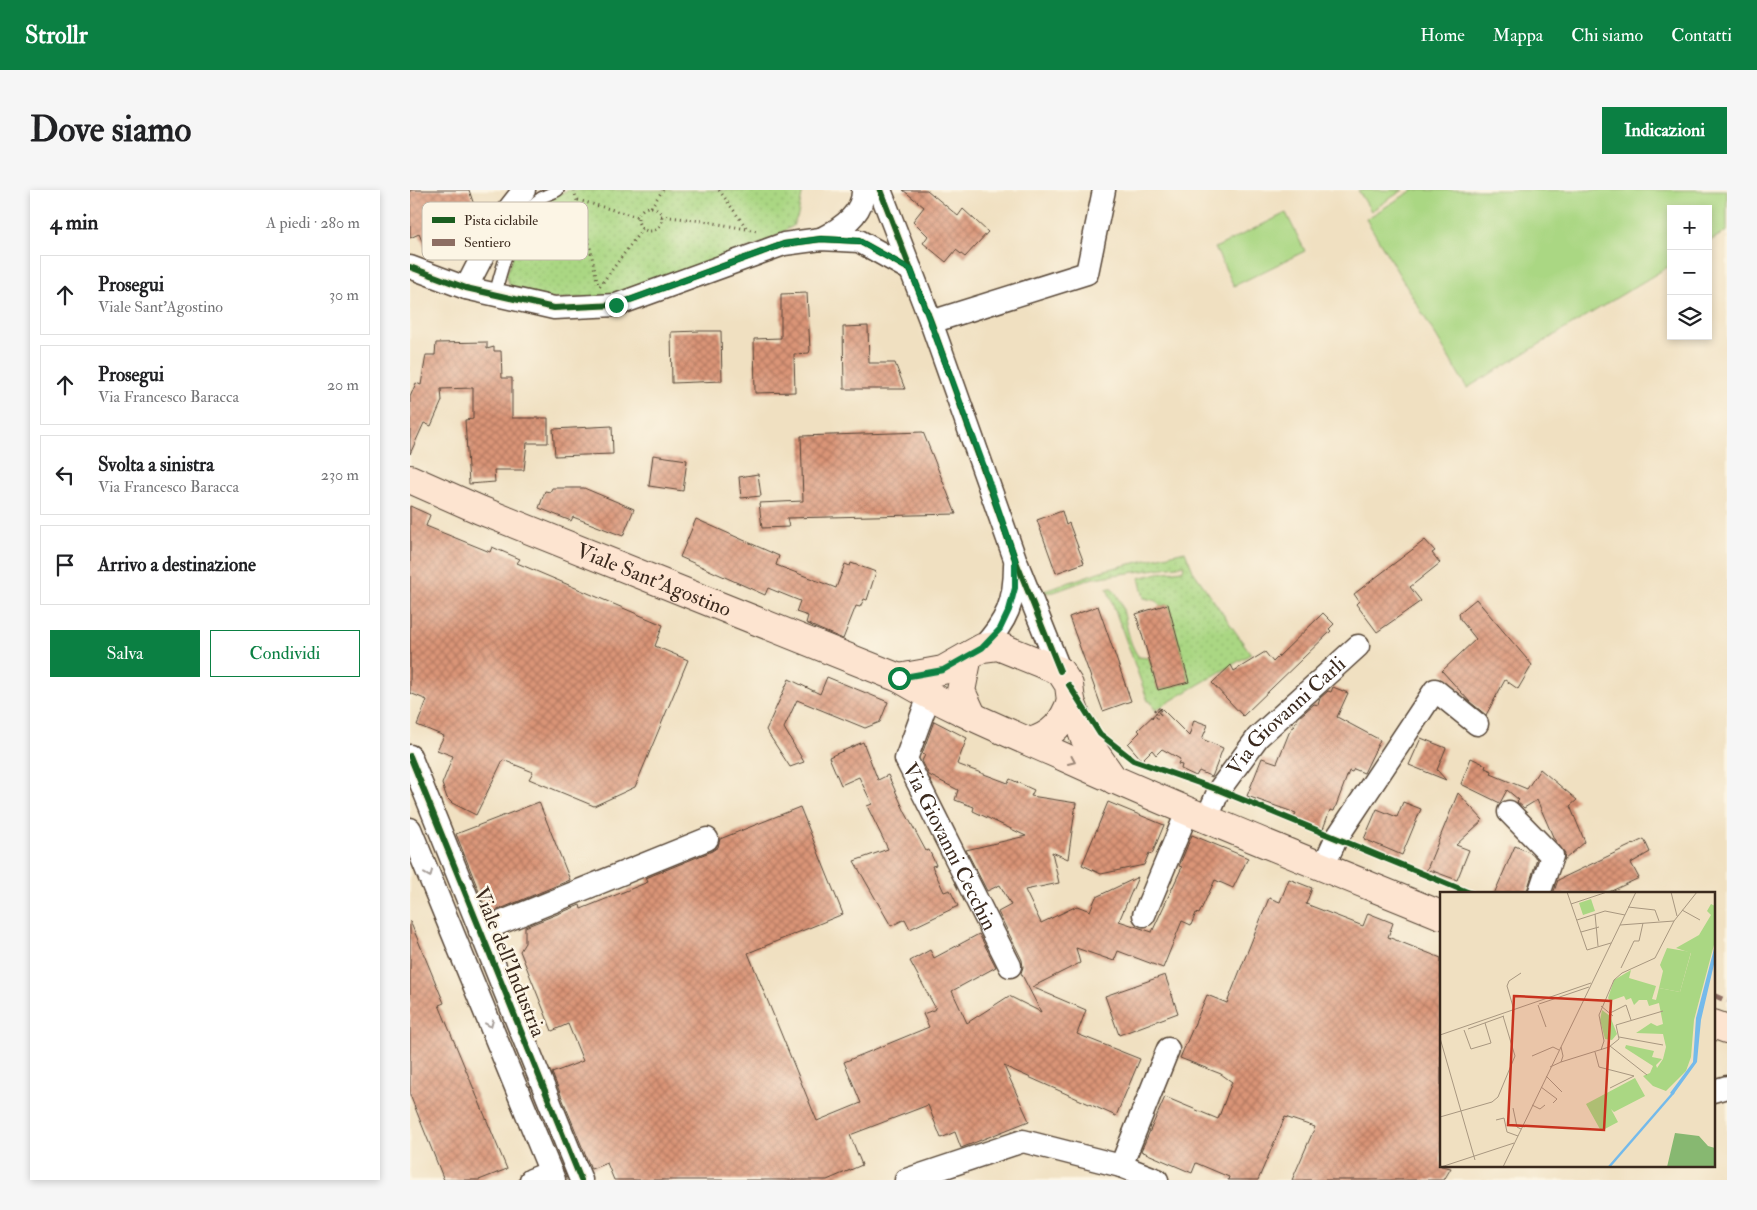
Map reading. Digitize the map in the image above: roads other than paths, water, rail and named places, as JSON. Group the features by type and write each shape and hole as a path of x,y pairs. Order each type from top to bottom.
{"main road":[{"name":"Viale Sant'Agostino","path":"410,479 489,513 899,678 929,696 973,717 1114,780 1440,915"},
{"path":"899,678 943,670 975,652 998,646 1060,671 1069,685 1072,701 1084,737 1114,780"},
{"path":"973,717 965,703 961,690 975,652"},
{"path":"1030,742 1044,738 1059,726 1072,701"},
{"path":"1714,1024 1727,1030"}],"street":[{"path":"515,202 524,190"},
{"path":"821,239 841,230 863,197 863,190"},
{"path":"880,190 931,322 1015,559 1060,671"},
{"path":"931,322 1087,273 1104,190"},
{"path":"410,267 466,288 554,308 616,305 776,247 821,239 859,241 911,270"},
{"path":"466,288 480,260"},
{"path":"975,652 1000,629 1009,610 1015,588 1015,559"},
{"name":"Via Giovanni Carli","path":"1197,814 1219,790 1258,737 1358,646"},
{"path":"1323,867 1336,838 1434,690 1477,724"},
{"name":"Via Giovanni Cecchin","path":"929,696 906,759 1010,966"},
{"name":"Viale dell'Industria","path":"410,756 581,1180"},
{"path":"1509,812 1552,856 1540,892"},
{"path":"1144,915 1197,814"},
{"name":"Viale dell'Industria","path":"410,829 545,1177"},
{"path":"480,931 707,839"},
{"path":"1121,1166 1168,1049"},
{"path":"1714,1091 1727,1087"},
{"path":"906,1180 1023,1141 1121,1166 1156,1180"}],"lane":[{"path":"537,202 558,190"},
{"path":"495,294 505,260"}]}
